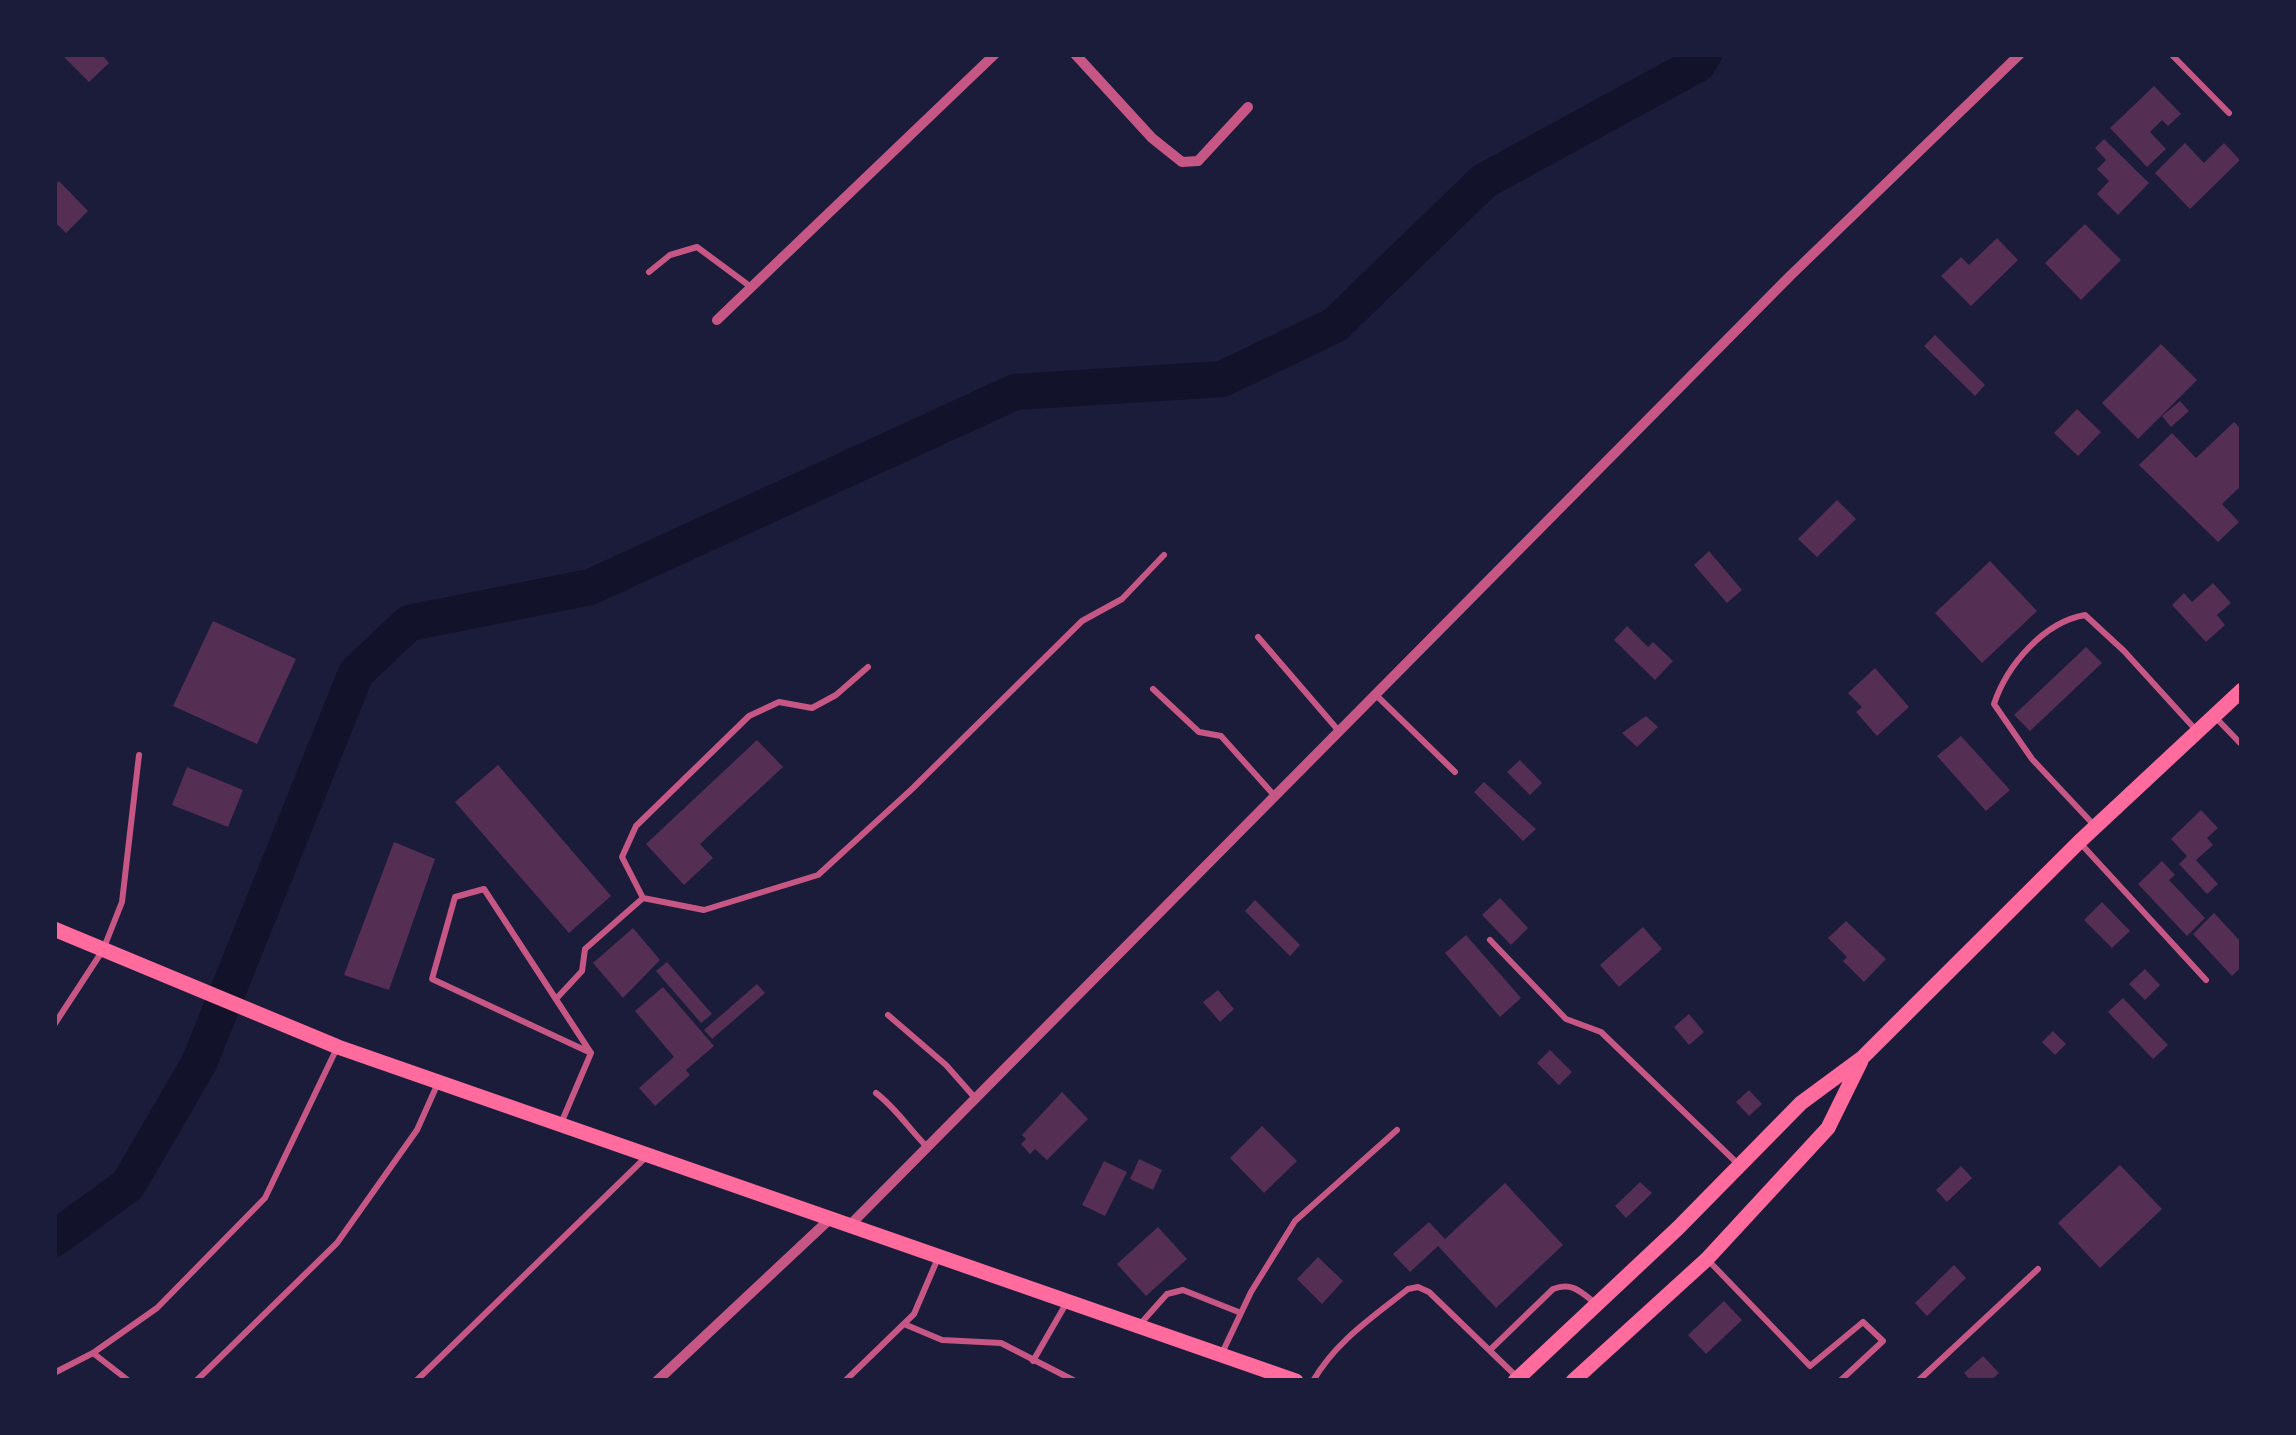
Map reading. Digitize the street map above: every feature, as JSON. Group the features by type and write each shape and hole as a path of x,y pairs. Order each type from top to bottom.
{"main road":[{"path":"1517,1380 1801,1103 1862,1058 2079,842 2242,690"},
{"path":"54,929 338,1047 1222,1354 1257,1374 1296,1381"},
{"path":"1574,1381 1707,1259 1828,1128 1862,1058"}],"street":[{"path":"718,320 995,54"},
{"path":"1076,54 1136,122 1182,162 1198,161 1248,107"},
{"path":"851,1224 1790,277 2020,54"},
{"path":"657,1381 832,1217"}],"lane":[{"path":"2170,54 2229,113"},
{"path":"649,272 670,255 697,247 751,287"},
{"path":"643,898 704,910 818,875 1082,621 1122,599 1163,555"},
{"path":"2096,827 2032,759 1994,704 2003,677 2060,619 2085,615 2198,732"},
{"path":"1258,637 1340,732"},
{"path":"643,898 622,857 636,826 749,716 779,702 812,708 836,695 868,667"},
{"path":"1153,689 1199,731 1221,736 1276,797"},
{"path":"1377,695 1455,772"},
{"path":"2214,716 2242,746"},
{"path":"55,1023 104,950 122,902 140,755"},
{"path":"2079,842 2206,980"},
{"path":"484,889 590,1053 432,979 455,897 484,889"},
{"path":"556,999 582,971 585,949 643,898"},
{"path":"1490,940 1566,1019 1601,1032 1738,1165"},
{"path":"888,1016 946,1065 976,1099"},
{"path":"54,1373 93,1353 157,1308 266,1198 338,1047"},
{"path":"561,1124 590,1053"},
{"path":"196,1381 337,1243 417,1130 439,1079"},
{"path":"876,1093 894,1107 927,1148"},
{"path":"1222,1354 1295,1221 1397,1130"},
{"path":"416,1381 648,1154"},
{"path":"845,1381 914,1314 939,1255"},
{"path":"1707,1259 1810,1366 1863,1322 1873,1331 1883,1341 1840,1381"},
{"path":"1918,1381 2038,1269"},
{"path":"1313,1381 1327,1357 1349,1336 1408,1289 1418,1287 1429,1292 1517,1380"},
{"path":"1490,1350 1553,1289 1576,1288 1598,1306"},
{"path":"1139,1325 1167,1294 1184,1290 1241,1312"},
{"path":"1033,1361 1068,1300"},
{"path":"904,1324 942,1340 1000,1343 1075,1381"},
{"path":"93,1353 129,1381"}],"building":[{"path":"61,54 101,54 109,63 89,82"},
{"path":"2154,86 2181,114 2168,126 2162,120 2150,132 2166,149 2147,167 2110,128"},
{"path":"2104,139 2149,183 2118,215 2097,194 2109,181 2097,169 2106,160 2095,148"},
{"path":"2185,143 2204,163 2224,143 2240,160 2190,209 2155,173"},
{"path":"59,181 88,211 66,233 54,221 54,185"},
{"path":"2085,224 2121,260 2081,300 2045,263"},
{"path":"1997,238 2018,260 1971,306 1941,276 1961,257 1969,265"},
{"path":"1935,335 1985,385 1975,396 1924,346"},
{"path":"2161,344 2197,380 2138,439 2102,403"},
{"path":"2180,401 2189,411 2171,427 2162,416"},
{"path":"2077,409 2101,432 2078,456 2054,433"},
{"path":"2234,422 2242,430 2242,485 2222,504 2239,522 2218,542 2139,465 2172,433 2196,458"},
{"path":"1837,500 1856,519 1817,557 1798,539"},
{"path":"1709,551 1742,590 1727,603 1694,565"},
{"path":"1990,561 2037,611 1982,663 1935,613"},
{"path":"2213,583 2231,603 2217,615 2225,625 2206,642 2172,605 2184,593 2192,602"},
{"path":"213,621 296,659 257,744 173,706"},
{"path":"1627,626 1648,647 1653,642 1673,661 1655,680 1614,640"},
{"path":"2086,647 2102,663 2030,731 2014,715"},
{"path":"1875,668 1909,707 1877,736 1856,712 1862,707 1848,693"},
{"path":"1646,716 1658,727 1637,747 1622,733"},
{"path":"1961,736 2010,790 1986,811 1937,756"},
{"path":"757,740 783,767 700,844 713,858 684,885 646,844"},
{"path":"1520,760 1542,783 1530,795 1507,772"},
{"path":"498,765 611,896 569,933 455,802"},
{"path":"187,767 243,790 228,827 172,805"},
{"path":"1484,782 1536,829 1523,841 1474,792"},
{"path":"2201,810 2218,828 2207,838 2213,845 2196,860 2218,884 2207,894 2179,864 2187,856 2171,839"},
{"path":"394,842 435,859 389,990 344,975"},
{"path":"2162,861 2175,875 2169,880 2205,918 2187,936 2138,884"},
{"path":"1500,898 1528,928 1511,945 1482,915"},
{"path":"1255,900 1300,945 1290,956 1245,911"},
{"path":"2102,902 2130,931 2112,948 2084,920"},
{"path":"2214,913 2242,943 2242,966 2232,976 2193,934"},
{"path":"1846,921 1886,959 1864,982 1828,938"},
{"path":"1643,927 1662,949 1619,987 1600,965"},
{"path":"633,928 660,960 623,998 593,963"},
{"path":"1466,935 1521,998 1500,1017 1445,953"},
{"path":"667,962 712,1014 701,1023 656,971"},
{"path":"2145,969 2160,985 2145,1000 2129,984"},
{"path":"757,984 765,993 712,1039 704,1030"},
{"path":"663,987 714,1046 655,1106 639,1088 674,1057 635,1011"},
{"path":"1218,990 1234,1009 1220,1022 1203,1002"},
{"path":"2123,998 2168,1045 2153,1059 2108,1012"},
{"path":"1689,1014 1704,1032 1689,1045 1674,1027"},
{"path":"2053,1031 2066,1044 2055,1055 2042,1042"},
{"path":"1550,1050 1572,1072 1559,1085 1537,1063"},
{"path":"1749,1090 1762,1104 1749,1116 1736,1102"},
{"path":"1062,1092 1088,1119 1047,1160 1035,1149 1030,1154 1021,1144 1026,1139 1022,1135"},
{"path":"1262,1126 1297,1161 1264,1193 1230,1158"},
{"path":"1139,1159 1162,1170 1153,1190 1130,1179"},
{"path":"1104,1161 1127,1172 1105,1216 1082,1205"},
{"path":"2120,1165 2162,1209 2100,1268 2058,1223"},
{"path":"1961,1166 1972,1178 1947,1202 1936,1190"},
{"path":"1640,1182 1652,1193 1626,1218 1615,1206"},
{"path":"1505,1183 1563,1245 1496,1308 1438,1246 1410,1272 1393,1254 1429,1222 1445,1239"},
{"path":"1158,1227 1187,1259 1146,1296 1117,1264"},
{"path":"1318,1257 1343,1281 1322,1304 1297,1279"},
{"path":"1954,1265 1966,1278 1927,1316 1915,1303"},
{"path":"1724,1301 1742,1320 1706,1354 1688,1335"},
{"path":"1983,1356 1999,1373 1990,1381 1971,1381 1964,1373"}],"waterway":[{"path":"54,1239 128,1185 199,1063 356,673 409,623 590,587 1015,392 1222,379 1335,325 1484,181 1698,64 1704,54"}]}
